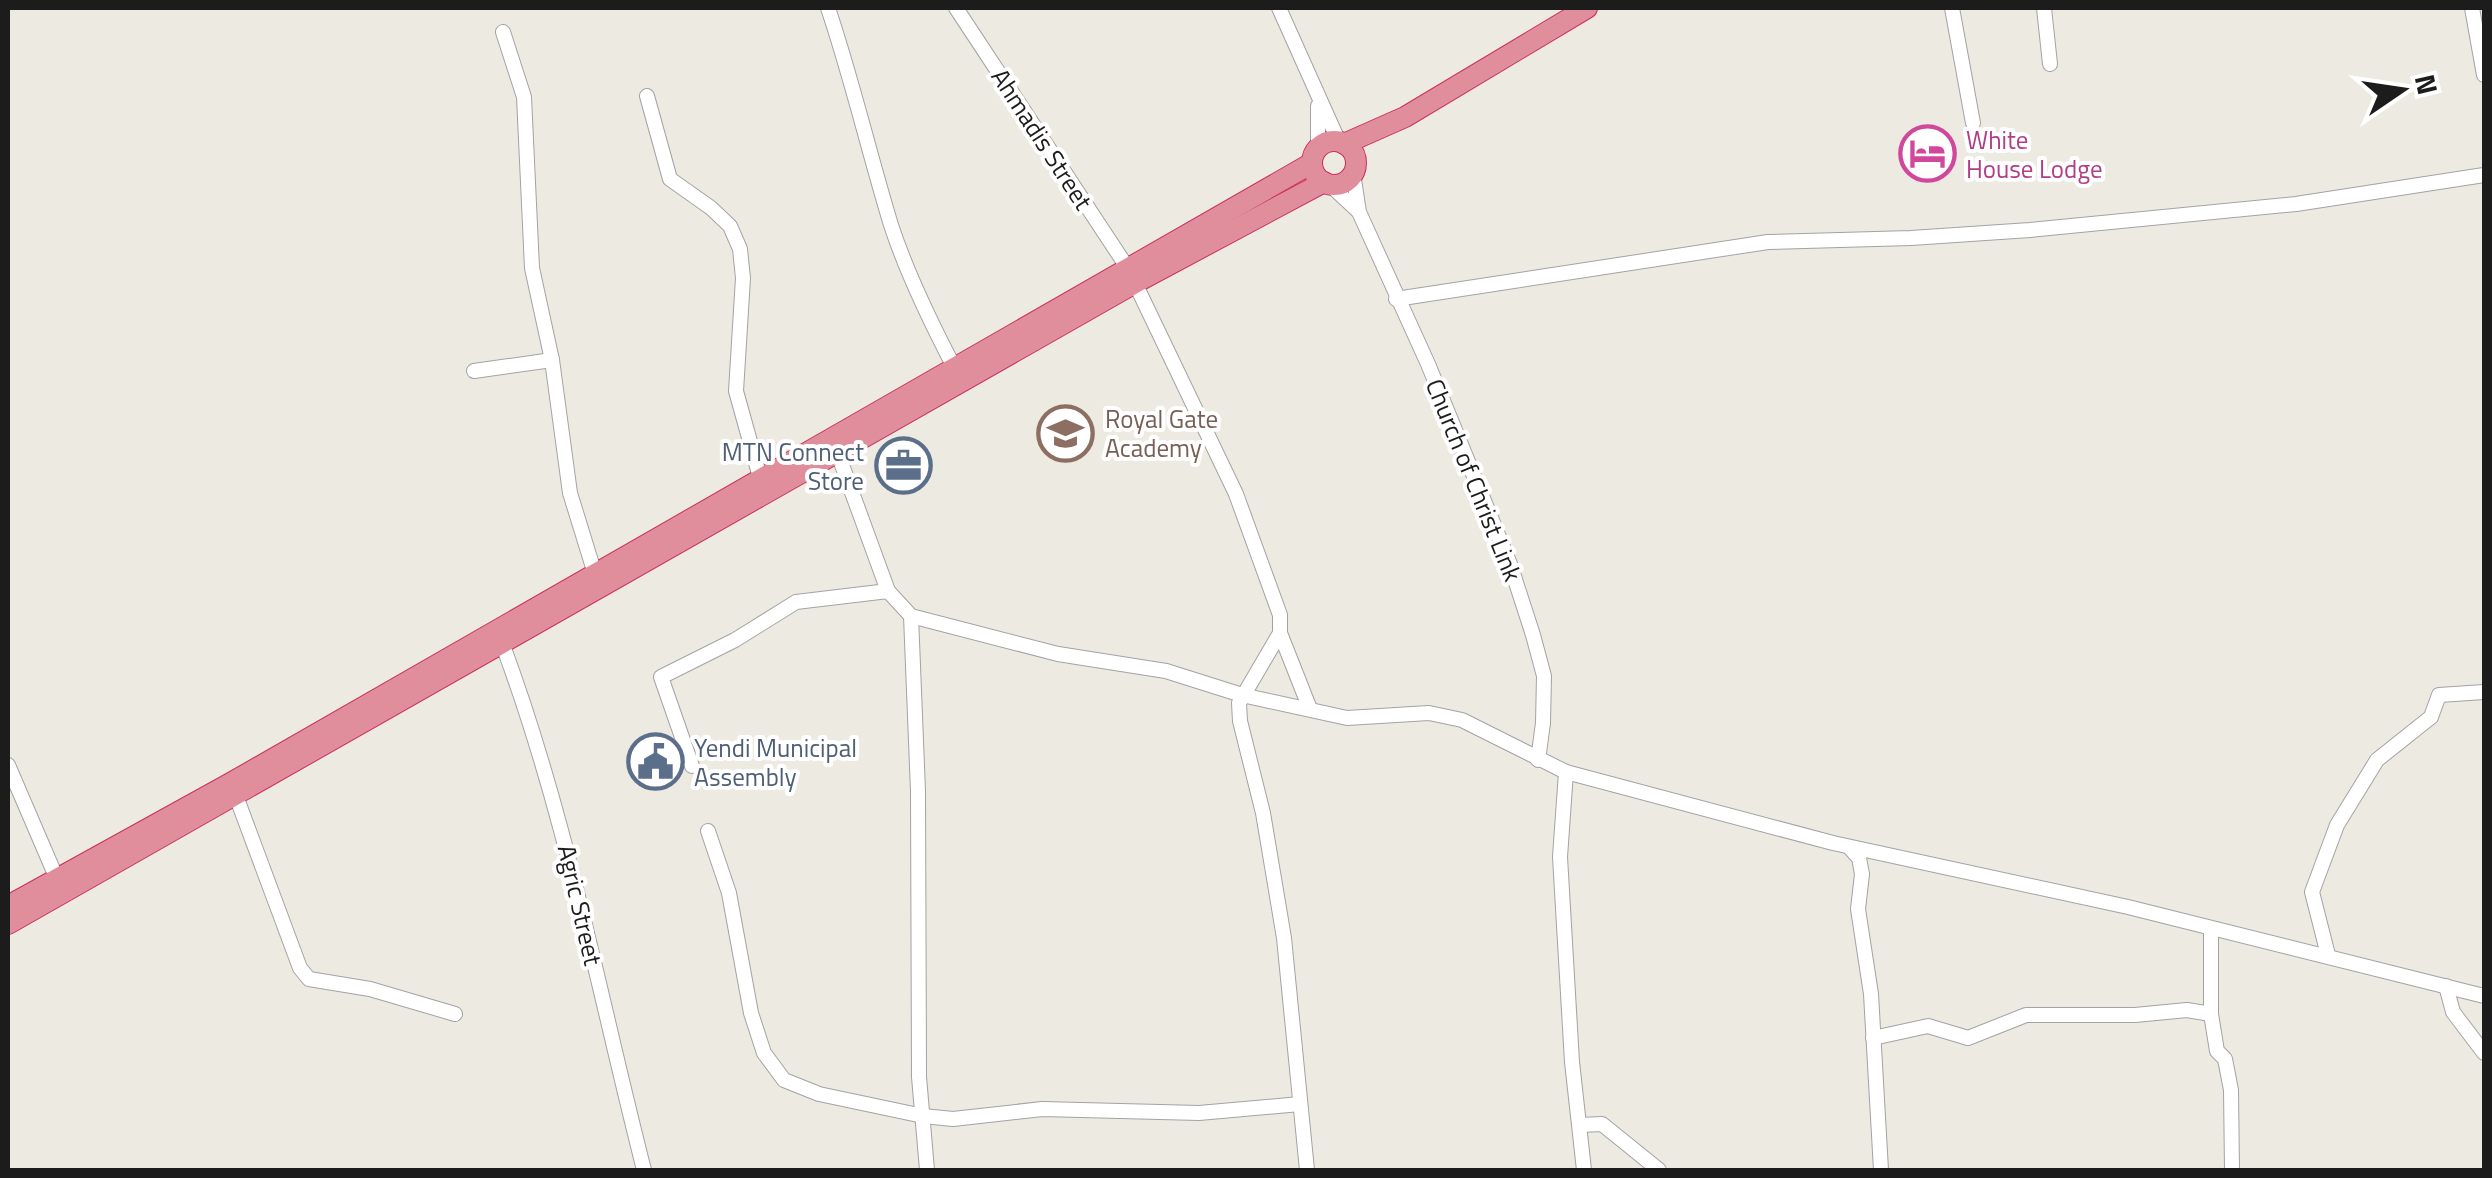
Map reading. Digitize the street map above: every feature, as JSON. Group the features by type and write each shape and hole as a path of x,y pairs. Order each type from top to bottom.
{"highway":[{"path":"8,906 838,454 1587,8"},
{"path":"1326,183 1316,174 1337,155"},
{"path":"8,924 236,796 499,637 594,574 954,367 1326,183 1340,184 1337,155"}],"street":[{"path":"828,8 853,82 892,226 928,317 954,367"},
{"name":"Ahmadis Street","path":"956,8 1132,276 1236,494 1280,614 1280,633 1310,709"},
{"name":"Church of Christ Link","path":"1279,8 1359,212 1428,364 1510,564 1544,676 1538,760"},
{"path":"1952,8 1973,123"},
{"path":"2044,8 2050,64"},
{"path":"2472,8 2484,75"},
{"path":"503,32 524,97 532,268 552,360 570,493 594,574"},
{"path":"647,96 670,179 730,226 740,249 743,278 736,390 761,480"},
{"path":"1396,299 1768,242 1911,238 2047,228 2296,204 2484,175"},
{"name":"Church of Christ Link","path":"1326,183 1359,212"},
{"path":"474,371 552,360"},
{"path":"838,454 888,590 911,616 1058,654 1166,672 1242,695 1347,718 1430,712 1462,720 1566,772 1849,846 2128,907 2484,996"},
{"path":"692,766 661,677 735,640 796,602 888,590"},
{"path":"911,616 918,791 919,1077 927,1170"},
{"path":"1280,633 1242,695 1240,721 1262,813 1284,938 1307,1170"},
{"name":"Agric Street","path":"499,637 564,832 587,943 644,1170"},
{"path":"2328,955 2312,892 2337,825 2377,760 2431,718 2439,696 2484,692"},
{"path":"8,765 57,879"},
{"path":"1566,772 1560,857 1572,1062 1584,1170"},
{"path":"236,796 300,968 309,979 370,989 456,1014"},
{"path":"708,832 729,893 751,1012 764,1053 784,1080 818,1094 953,1119 1076,1108 1116,1113 1199,1113 1300,1104"},
{"path":"1849,846 1859,858 1862,874 1858,909 1873,1038 1881,1170"},
{"path":"2211,929 2212,1014 2217,1051 2225,1060 2231,1090 2232,1170"},
{"path":"2446,986 2453,1012 2484,1052"},
{"path":"1873,1038 1928,1026 1968,1038 2026,1014 2187,1010 2212,1014"},
{"path":"1580,1125 1602,1124 1659,1170"}],"place":[{"name":"White House Lodge","path":"1927,154"},
{"name":"Royal Gate Academy","path":"1066,433"},
{"name":"MTN Connect Store","path":"903,466"},
{"name":"Yendi Municipal Assembly","path":"655,762"}]}
